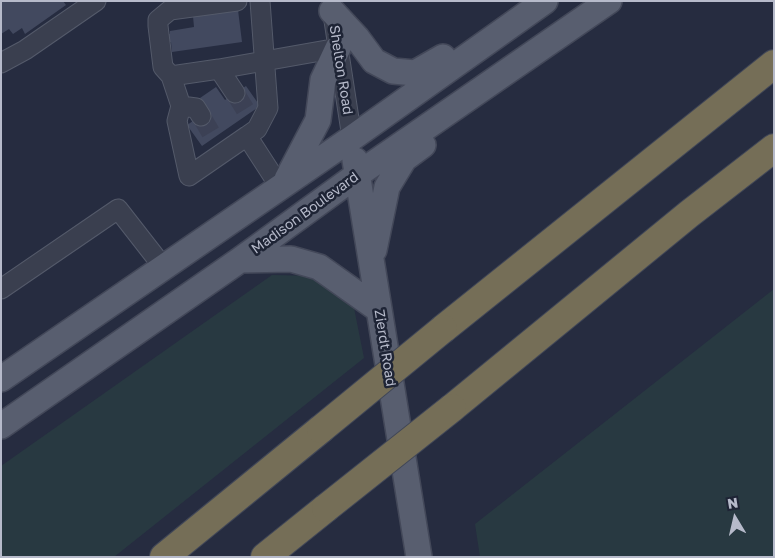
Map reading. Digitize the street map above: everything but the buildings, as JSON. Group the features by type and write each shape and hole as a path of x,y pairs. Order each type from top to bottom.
{"highway":[{"path":"164,557 443,329 774,64"},
{"path":"265,557 452,408 689,214 774,148"}],"main road":[{"path":"332,6 374,61 392,71 415,73 448,54 529,1"},
{"path":"1,379 352,138 545,1"},
{"name":"Madison Boulevard","path":"1,426 240,260 357,175 609,1"},
{"path":"371,264 387,187 404,159 522,71 556,38"},
{"path":"282,186 318,120 322,80 338,48"},
{"name":"Zierdt Road","path":"352,138 419,557"},
{"path":"240,260 291,259 319,267 378,309"}],"street":[{"path":"1,63 25,50 96,1"},
{"path":"238,1 170,10 158,20 164,66 171,76 181,106 176,121 189,176 218,145 251,127 268,108 260,1"},
{"name":"Shelton Road","path":"332,6 352,138"},
{"path":"171,76 338,48"},
{"path":"219,69 235,93"},
{"path":"181,106 196,108 200,116"},
{"path":"251,127 282,186"},
{"path":"1,289 118,209 164,268"}],"shaded area":[{"path":"272,275 318,276 350,288 364,358 114,557 1,557 1,466"},
{"path":"774,289 774,557 480,557 475,524"}],"tunnel":[{"path":"235,93 248,114"},
{"path":"201,116 214,138"}]}
